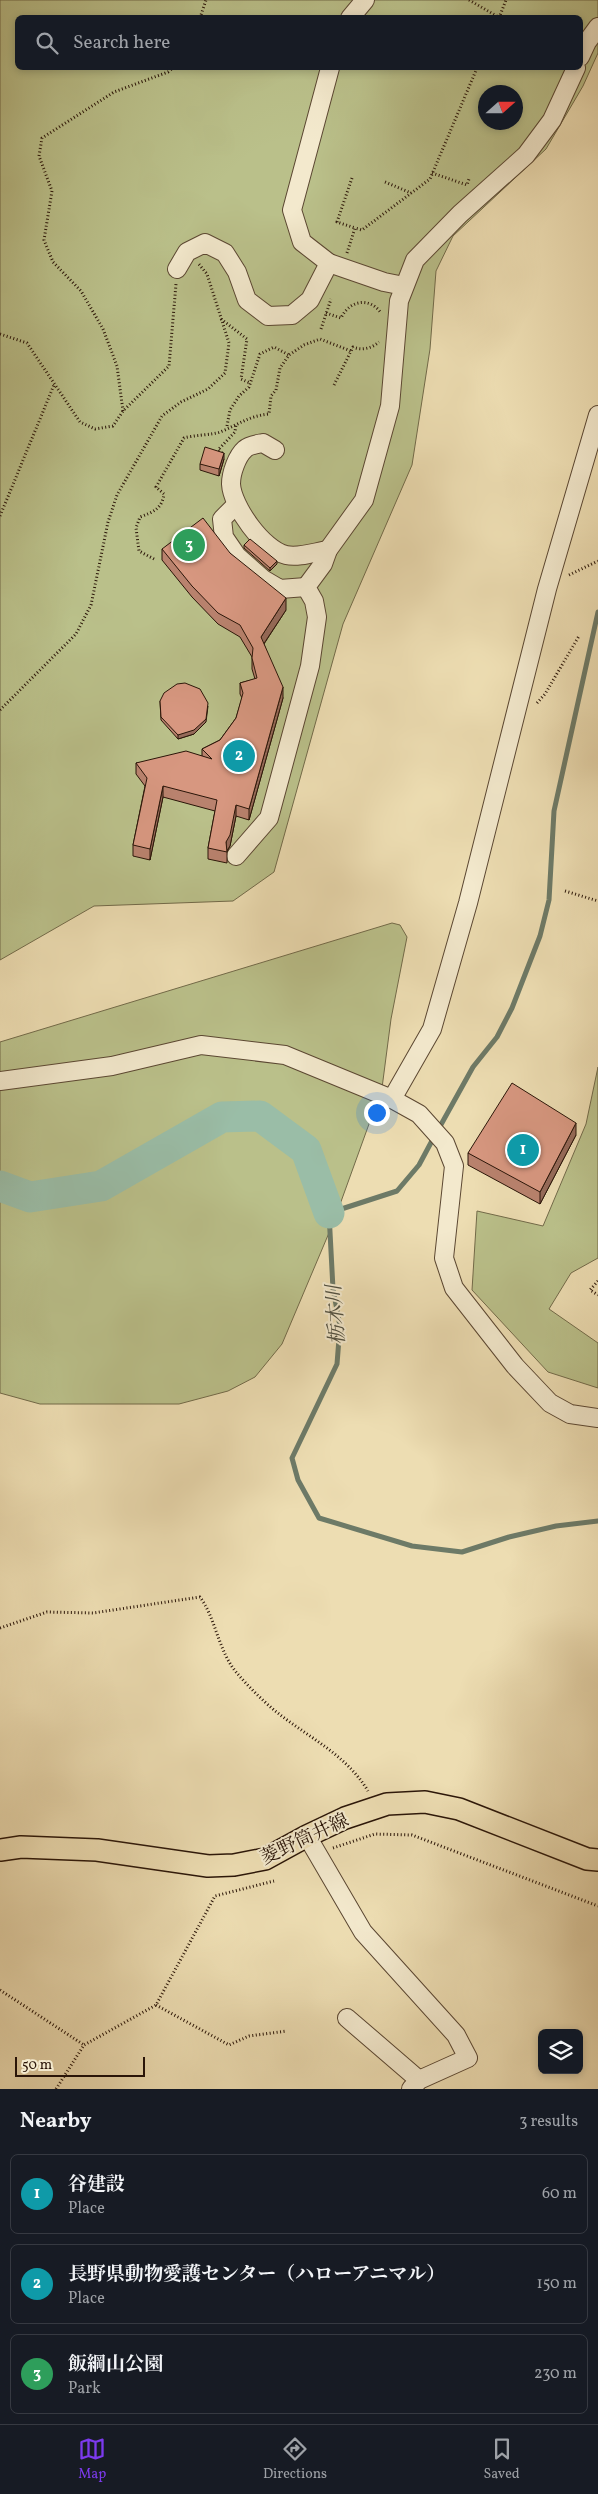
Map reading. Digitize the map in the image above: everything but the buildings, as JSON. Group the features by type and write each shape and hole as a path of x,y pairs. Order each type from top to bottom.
{"main road":[{"name":"菱野筒井線","path":"0,1850 21,1847 97,1850 208,1866 234,1865 265,1860 312,1845 377,1807 387,1804 425,1802 459,1809 587,1859 598,1860"}],"street":[{"path":"352,15 365,0"},
{"path":"583,51 598,27"},
{"path":"329,70 292,210 302,242 329,262 384,282 404,286"},
{"path":"236,505 222,519 224,537 237,556 263,579 280,589 306,587 323,564 328,550 364,500 390,406 399,301 415,260 460,214 526,155 552,120 575,70"},
{"path":"177,269 187,252 205,243 225,253 238,272 247,300 268,316 292,315 310,300 329,262"},
{"path":"392,1099 432,1030 468,903 547,589 598,415"},
{"path":"275,450 263,443 246,447 237,458 231,484 236,505 263,541 284,555 298,555 328,550"},
{"path":"236,856 268,818 310,666 317,617 314,600 306,587"},
{"path":"0,1081 112,1066 201,1045 285,1055 392,1099 419,1114 445,1143 454,1166 444,1258 454,1288 515,1366 550,1403 570,1414 598,1418"},
{"path":"312,1845 363,1932 456,2035 468,2058 415,2084 347,2018"}],"path":[{"path":"201,15 206,0"},
{"path":"469,0 495,15"},
{"path":"500,15 506,0"},
{"path":"123,411 117,366 103,329 82,291 53,262 44,240 52,191 39,156 42,138 114,92 170,70"},
{"path":"352,178 337,222 362,230 430,179 476,70"},
{"path":"432,173 467,185 469,179"},
{"path":"385,182 411,194"},
{"path":"346,256 355,228"},
{"path":"0,710 76,634 91,605 108,522 117,495 162,416 181,402 208,389 225,373 229,343 207,274 187,252"},
{"path":"0,334 27,343 80,422 96,428 113,426 123,411 169,366 177,269"},
{"path":"321,329 333,295"},
{"path":"326,314 341,318 344,310 361,302 377,308 382,314"},
{"path":"221,318 247,339 241,380 250,383"},
{"path":"334,385 353,347 358,349 372,346 383,335"},
{"path":"154,559 139,551 136,528 140,517 156,511 163,504 164,494 156,486 184,438 199,434 219,433 227,427 252,416 268,414 271,396 276,390 280,368 289,355 304,345 320,339 351,351"},
{"path":"227,427 230,410 250,383 260,354 274,347 289,355"},
{"path":"0,516 54,384"},
{"path":"547,589 598,562"},
{"path":"533,707 545,694 579,636"},
{"path":"565,891 598,901"},
{"path":"598,1281 590,1290 598,1295"},
{"path":"0,1628 47,1612 94,1613 200,1597 206,1604 219,1643 235,1671 273,1709 343,1760 359,1776 377,1807"},
{"path":"312,1845 375,1834 412,1835 598,1906"},
{"path":"56,2089 84,2046 156,2005 215,1896 274,1882"},
{"path":"0,1990 84,2046"},
{"path":"156,2005 229,2045 249,2036 287,2031"}],"green space":[{"path":"0,0 598,0 598,53 583,86 546,149 453,236 436,271 430,349 412,465 343,624 274,872 233,901 94,906 0,960"},
{"path":"392,923 400,925 407,937 391,1019 382,1088 334,1221 282,1344 255,1377 228,1391 179,1404 40,1404 0,1393 0,1042"},
{"path":"598,1067 598,1258 571,1273 549,1309 598,1343 598,1388 548,1372 472,1290 477,1211 543,1226 586,1124"}],"waterway":[{"path":"438,1130 473,1067 497,1037 512,1008 540,936 549,900 554,811 598,612"},
{"name":"栃木川","path":"0,1186 30,1197 101,1186 222,1117 260,1116 306,1150 329,1213"},
{"name":"栃木川","path":"434,1137 419,1165 397,1191 329,1213 333,1289 340,1326 337,1364 292,1458 298,1480 319,1518 412,1546 462,1552 509,1537 556,1526 598,1521"}],"place":[{"name":"飯綱山公園","path":"189,545"},
{"name":"長野県動物愛護センター（ハローアニマル）","path":"239,756"},
{"name":"谷建設","path":"523,1150"}]}
